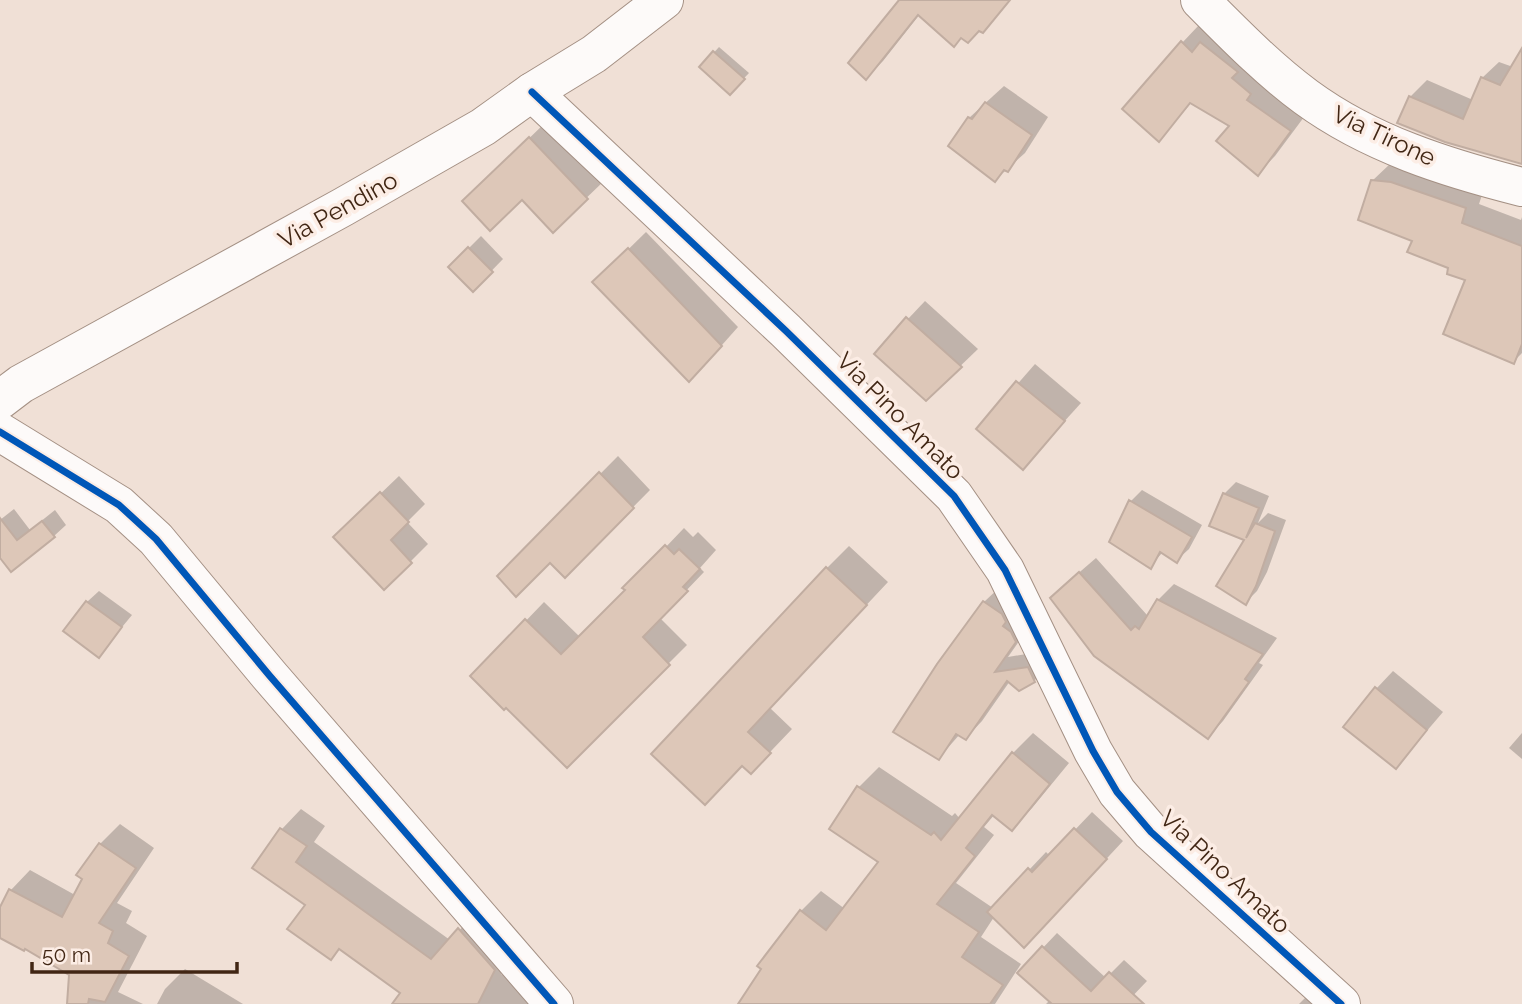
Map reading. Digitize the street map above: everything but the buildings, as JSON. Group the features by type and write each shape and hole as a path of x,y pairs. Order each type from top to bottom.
{"street":[{"name":"Via Pendino","path":"0,400 21,384 331,214 483,127 594,54 664,0"},
{"name":"Via Tirone","path":"1200,0 1249,48 1306,97 1363,132 1468,173 1522,187"},
{"name":"Via Pino Amato","path":"533,92 786,331 954,496 1005,570 1093,751 1117,792 1151,832 1341,1004"},
{"path":"0,432 119,505 156,539 268,676 554,1004"}],"cycle path":[{"path":"532,92 786,331 954,496 1005,570 1093,751 1117,792 1151,832 1341,1004"},
{"path":"0,432 119,505 156,539 269,675 554,1004"}]}
